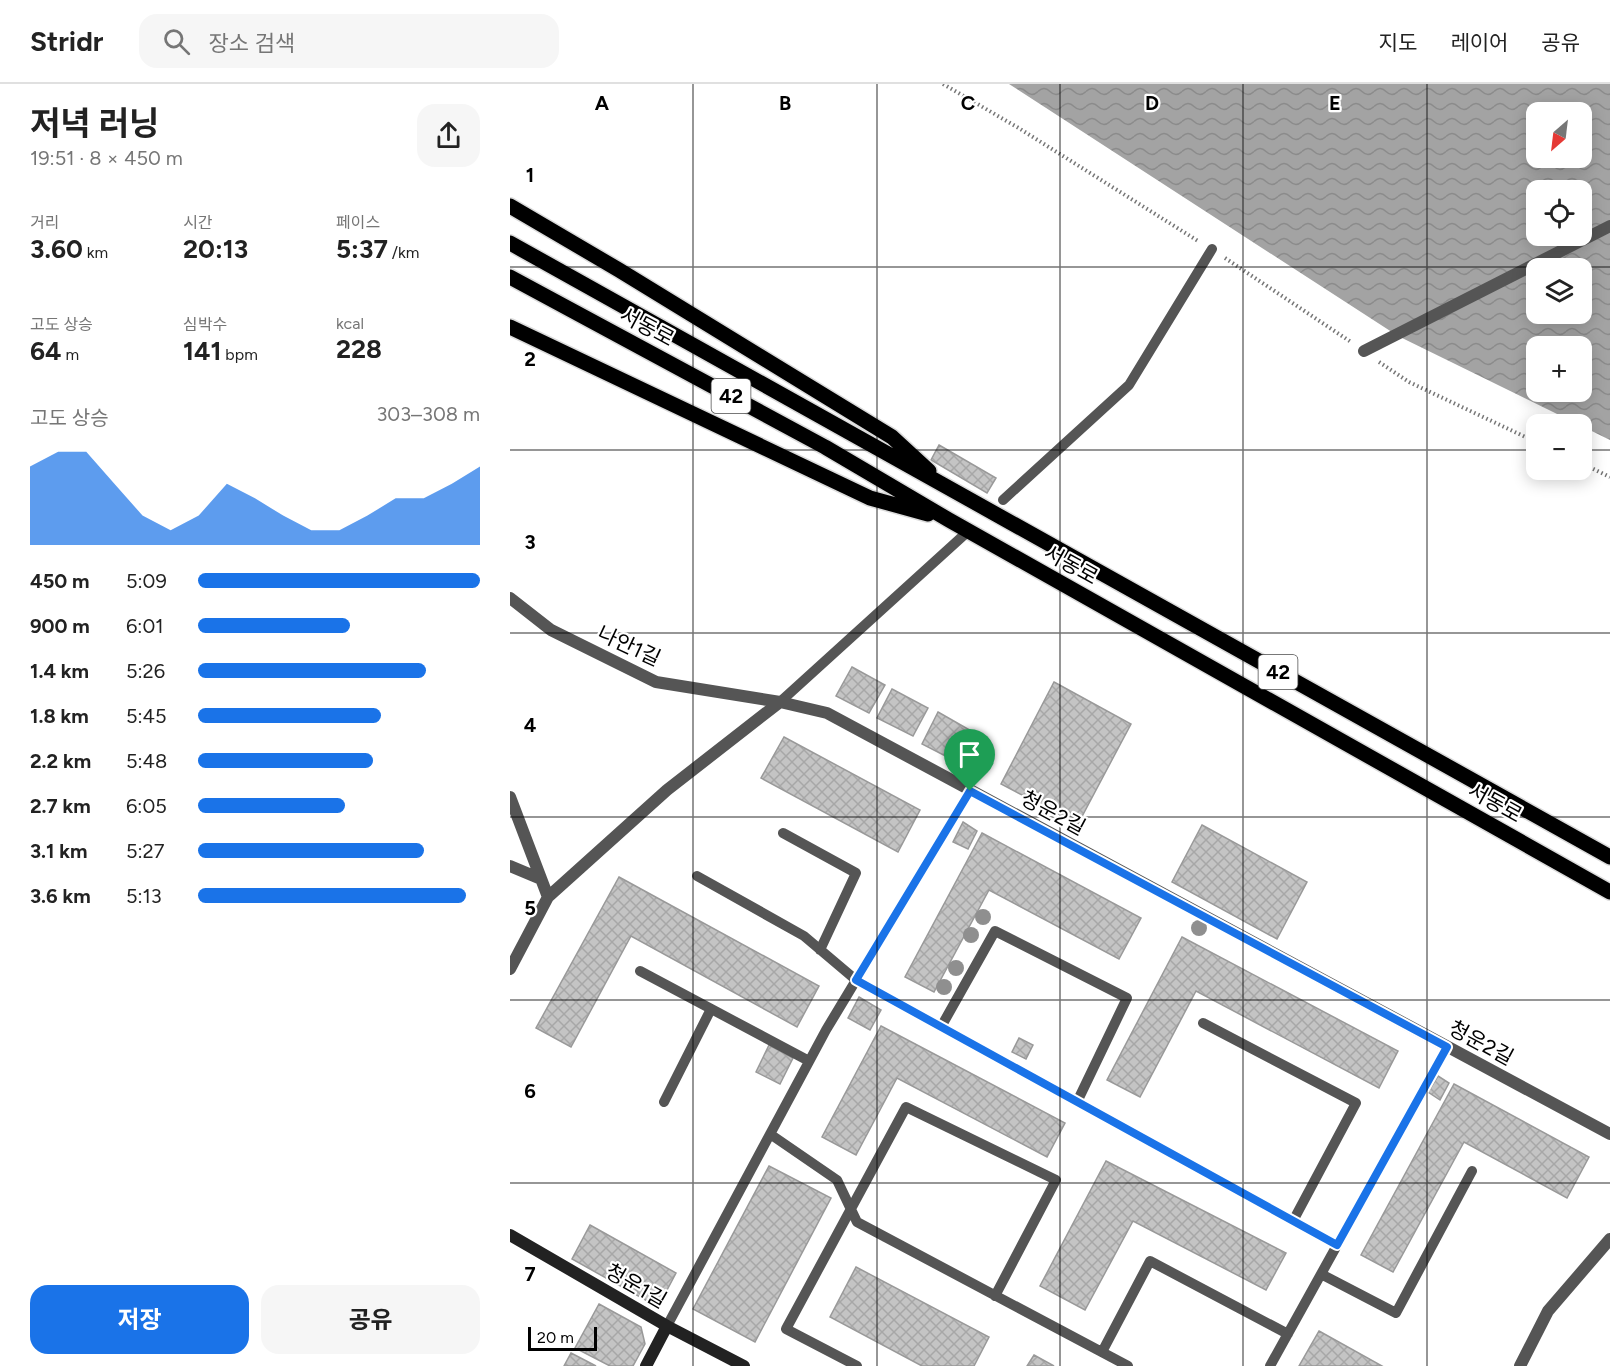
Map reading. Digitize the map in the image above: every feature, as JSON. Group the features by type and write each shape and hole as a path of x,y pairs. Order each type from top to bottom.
{"main road":[{"path":"510,206 892,437 947,487"},
{"name":"서동로","path":"510,243 1610,856"},
{"name":"서동로","path":"510,277 825,447 949,520 1610,892"},
{"path":"510,327 870,498 949,520"}],"street":[{"path":"1364,351 1610,226"},
{"name":"나안1길","path":"510,598 551,630 656,682 780,702"},
{"path":"510,969 548,897 667,790 780,702"},
{"name":"청운2길","path":"780,702 826,713 1610,1134"},
{"path":"510,798 548,897"},
{"path":"510,866 541,879"},
{"name":"청운1길","path":"510,1235 667,1326 744,1366"},
{"path":"1520,1366 1548,1311 1610,1239"},
{"path":"646,1366 667,1326"}],"lane":[{"path":"1003,500 1129,385 1212,249"},
{"path":"780,702 964,536"},
{"path":"667,1326 809,1061 970,791"},
{"path":"783,833 856,873 820,950"},
{"path":"696,876 804,936 856,980 1337,1245"},
{"path":"942,1027 995,932 1127,998 1077,1102"},
{"path":"640,971 809,1061"},
{"path":"664,1102 711,1008"},
{"path":"1203,1023 1356,1103 1293,1221"},
{"path":"1270,1366 1447,1047"},
{"path":"857,1366 786,1329 906,1107 1056,1180 995,1296"},
{"path":"770,1134 837,1180 857,1222 1128,1366"},
{"path":"1322,1274 1396,1313 1472,1171"},
{"path":"1102,1352 1150,1261 1288,1334"}],"path":[{"path":"943,84 1017,127 1212,249 1409,382 1526,437"},
{"path":"1592,468 1610,477"}],"water":[{"path":"1009,84 1610,84 1610,440 1592,431 1592,414 1557,414 1533,402 1592,402 1592,336 1526,336 1526,399 1398,336"}],"building":[{"path":"939,445 996,478 987,493 931,460"},
{"path":"852,667 885,685 869,713 836,696"},
{"path":"1054,682 1131,724 1078,824 1001,784"},
{"path":"892,689 928,708 913,736 877,718"},
{"path":"938,712 975,733 959,763 922,744"},
{"path":"784,737 920,810 898,852 761,778"},
{"path":"963,822 977,831 968,849 953,842"},
{"path":"1202,825 1307,882 1277,939 1172,882"},
{"path":"982,833 1141,918 1119,959 989,890 934,992 905,977"},
{"path":"619,877 819,986 797,1027 631,936 571,1047 536,1028"},
{"path":"1182,937 1398,1051 1379,1088 1196,991 1140,1097 1107,1080"},
{"path":"859,997 881,1010 870,1030 848,1018"},
{"path":"881,1026 1065,1123 1047,1157 897,1078 856,1155 822,1137"},
{"path":"1019,1038 1033,1045 1026,1059 1012,1052"},
{"path":"769,1045 793,1058 780,1084 756,1072"},
{"path":"1438,1076 1449,1083 1440,1100 1428,1092"},
{"path":"1454,1084 1589,1157 1567,1198 1464,1142 1393,1272 1361,1255"},
{"path":"1106,1161 1286,1253 1266,1290 1133,1221 1085,1310 1040,1286"},
{"path":"769,1166 831,1198 755,1342 693,1309"},
{"path":"590,1225 676,1273 658,1307 572,1259"},
{"path":"856,1267 989,1337 974,1366 922,1366 830,1317"},
{"path":"599,1304 641,1327 645,1344 633,1366 610,1366 575,1348"},
{"path":"1319,1331 1382,1366 1299,1366"},
{"path":"571,1353 596,1366 564,1366"},
{"path":"1034,1355 1054,1366 1027,1366"}],"route":[{"path":"970,791 1447,1047 1337,1245 856,980 970,791"}]}
